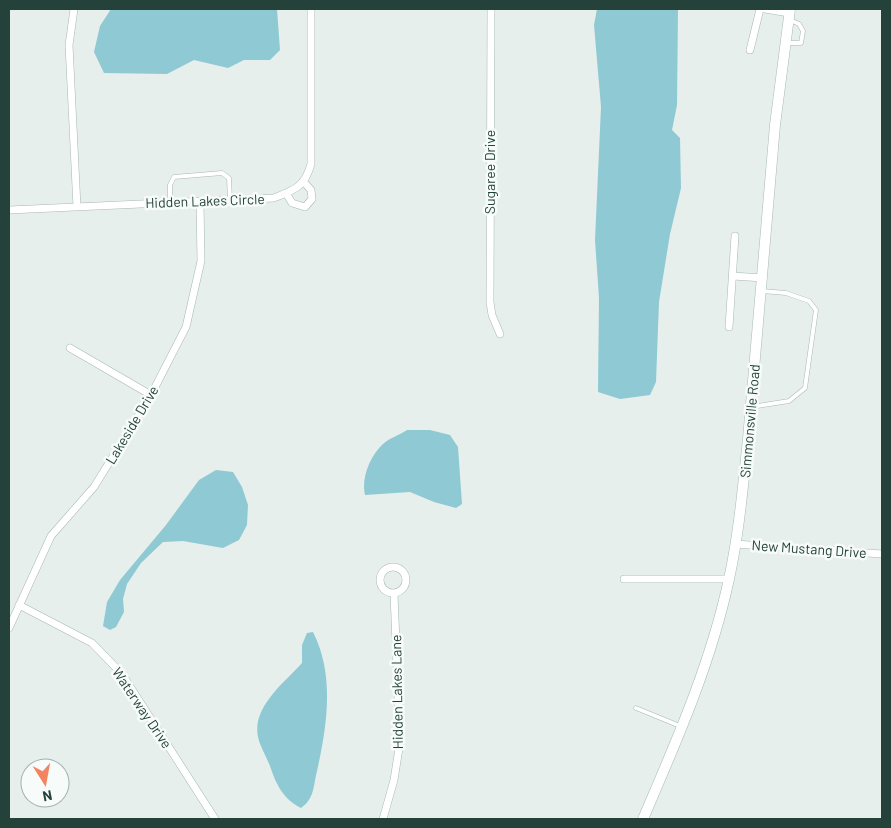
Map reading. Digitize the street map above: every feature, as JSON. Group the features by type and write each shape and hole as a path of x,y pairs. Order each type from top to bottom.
{"street":[{"path":"74,9 69,45 77,207"},
{"path":"286,194 292,203 305,207 312,199 311,190 303,181 307,178 311,164 311,9"},
{"name":"Sugaree Drive","path":"490,9 490,302 492,315 500,334"},
{"path":"750,50 760,9"},
{"path":"765,9 789,14"},
{"name":"Simmonsville Road","path":"643,819 690,709 712,645 729,579 743,488 762,291 775,125 789,14"},
{"name":"Hidden Lakes Circle","path":"9,210 274,198 294,190 303,181"},
{"name":"Lakeside Drive","path":"9,628 51,536 94,487 152,395 186,327 201,261 200,201"},
{"path":"729,327 735,236"},
{"path":"733,276 763,278"},
{"path":"70,348 152,395"},
{"name":"New Mustang Drive","path":"735,544 882,554"},
{"path":"624,579 729,579"},
{"name":"Hidden Lakes Lane","path":"382,819 394,780 400,742 394,594"},
{"name":"Waterway Drive","path":"19,605 92,643 122,674 215,819"}],"lane":[{"path":"785,43 800,43 803,31 789,14"},
{"path":"170,203 170,186 174,177 222,173 229,178 230,200"},
{"path":"751,407 789,401 805,388 816,310 809,300 786,293 762,291"},
{"path":"636,708 683,727"}],"water":[{"path":"111,9 277,9 280,50 270,60 244,60 228,68 194,60 167,74 104,73 94,52 100,26"},
{"path":"597,9 678,9 677,105 672,130 680,138 681,188 670,234 659,302 656,382 650,395 620,399 598,392 599,298 595,240 601,107 594,25"},
{"path":"407,430 430,430 450,435 458,447 462,504 456,508 434,502 410,492 365,495 364,482 374,455 385,442"},
{"path":"216,470 233,472 242,487 248,505 247,525 239,540 223,548 183,541 163,542 141,563 127,584 123,599 124,612 116,627 110,630 103,626 107,602 120,580 166,525 199,480"},
{"path":"313,632 320,648 327,683 326,719 313,791 309,800 301,808 285,796 278,785 259,740 257,726 260,716 271,696 302,663 302,645 307,633"}]}
